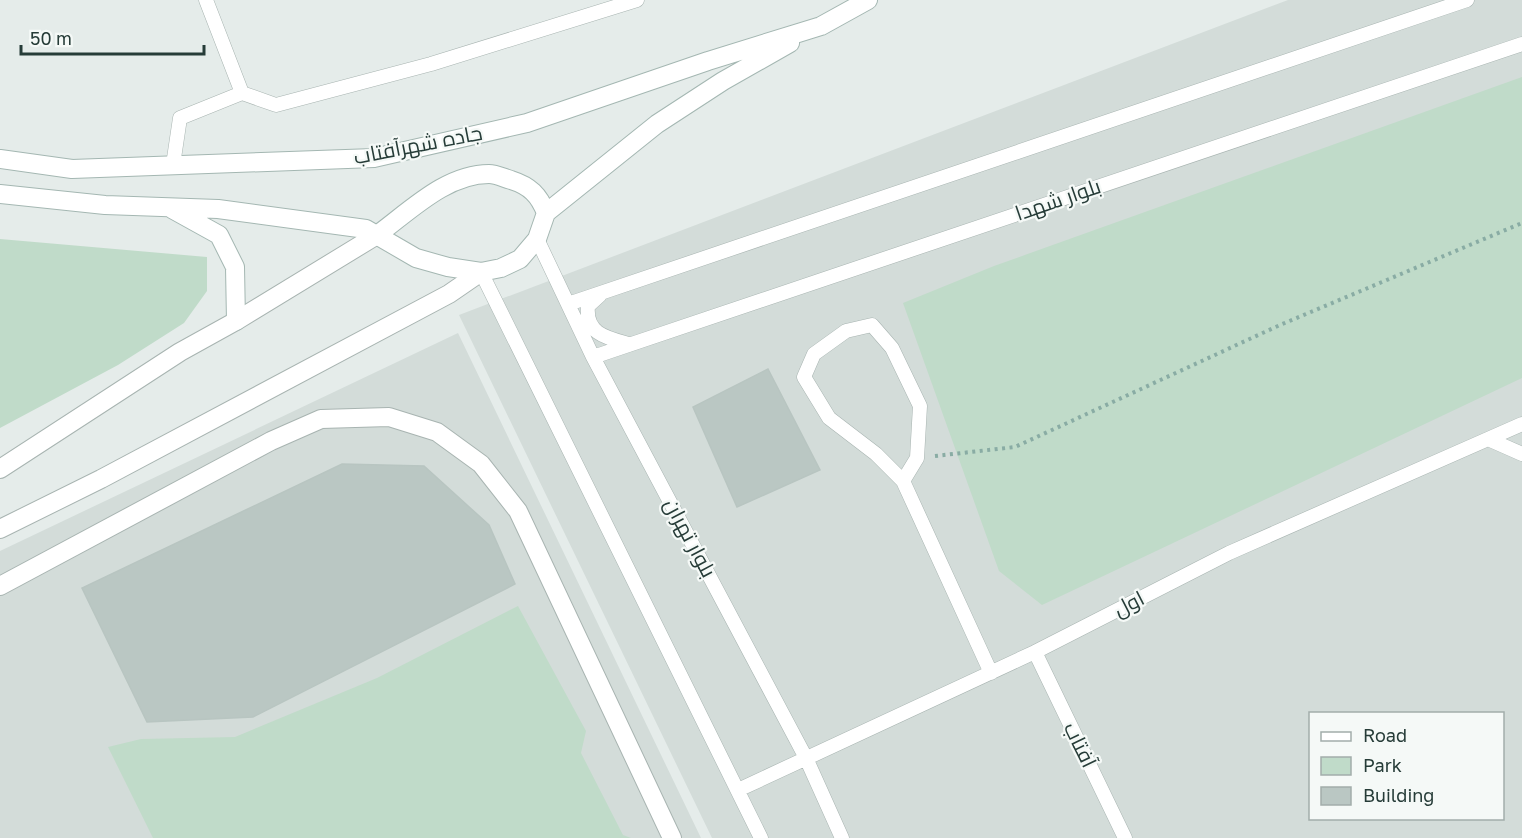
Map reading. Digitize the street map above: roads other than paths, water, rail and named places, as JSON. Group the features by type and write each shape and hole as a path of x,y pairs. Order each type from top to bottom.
{"main road":[{"name":"جاده شهرآفتاب","path":"546,213 657,124 723,81 868,0"},
{"name":"جاده شهرآفتاب","path":"0,159 72,169 374,158 527,123 708,61 821,26"},
{"path":"0,194 105,205 218,208 366,229 377,235 416,258 448,267 482,272 501,268 520,259 537,239 546,213 540,197 527,185 491,173 469,176 449,183 377,235 237,321 180,352 0,469"},
{"path":"168,207 219,235 235,267 237,321"},
{"path":"0,529 101,479 449,294 482,272"},
{"path":"0,586 271,441 321,419 389,417 437,432 481,464 518,511 672,838"}],"lane":[{"path":"206,0 242,93"},
{"path":"173,165 180,118 242,93 276,105 431,64 637,0"},
{"path":"568,304 1467,0"},
{"name":"بلوار شهدا","path":"593,357 1522,44"},
{"name":"بلوار تهران","path":"537,239 593,357 806,758 842,838"},
{"path":"482,272 760,838"},
{"path":"604,292 588,306 587,316 594,328 604,337 630,344"},
{"path":"903,481 917,458 920,406 892,348 872,325 846,331 814,354 804,377 829,418 876,454 903,481 991,673"},
{"name":"اول","path":"738,790 1035,652 1229,553 1522,424"},
{"path":"1488,439 1522,454"},
{"name":"آفتاب","path":"1035,652 1125,838"}]}
